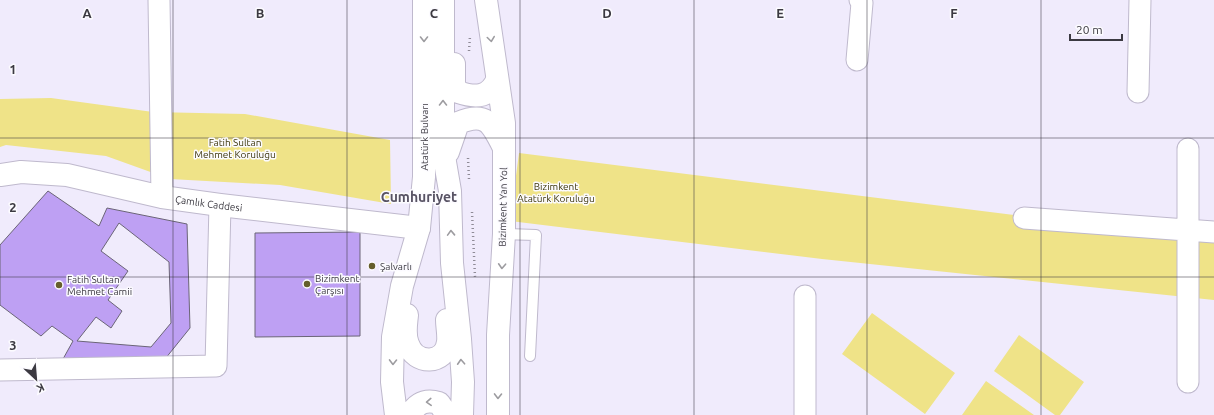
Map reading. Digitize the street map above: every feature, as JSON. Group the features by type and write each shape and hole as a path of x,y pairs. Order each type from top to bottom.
{"main road":[{"name":"Atatürk Bulvarı","path":"396,415 392,382 393,337 402,286 417,234 424,166 424,0"},
{"name":"Atatürk Bulvarı","path":"443,0 443,119 445,162 450,191 452,263 460,339 462,415"},
{"path":"448,0 454,31 454,85 458,92 470,97 479,96 494,88 497,80"},
{"name":"Bizimkent Yan Yol","path":"486,0 504,124 504,234 498,335 498,415"},
{"path":"445,162 458,123 470,118 481,119 492,125 504,148"},
{"name":"Çamlık Caddesi","path":"0,175 21,172 67,175 162,197 417,234"},
{"path":"417,234 414,276 406,332 407,343 412,352 418,358 426,360 441,355 448,342 447,303 452,263"},
{"path":"410,415 414,408 421,403 430,400 439,402 447,415"}],"street":[{"path":"159,0 162,197"},
{"path":"857,60 862,2 860,0"},
{"path":"1138,92 1140,0"},
{"path":"1188,149 1188,382"},
{"path":"0,370 216,366 220,205"},
{"path":"1024,218 1214,232"},
{"path":"805,296 805,415"}],"lane":[{"path":"504,234 536,235 530,356"}],"path":[{"path":"469,52 471,29"}],"green space":[{"name":"Fatih Sultan Mehmet Koruluğu","path":"51,98 153,112 245,114 390,140 391,204 280,185 170,179 106,156 6,145 0,147 0,99"},
{"name":"Bizimkent Atatürk Koruluğu","path":"519,153 1071,222 1214,235 1214,300 822,259 510,221"},
{"path":"872,313 955,373 925,414 842,354"},
{"path":"1019,335 1084,382 1060,415 1055,415 994,371"},
{"path":"986,381 1034,415 962,415"}],"building":[{"name":"Fatih Sultan Mehmet Camii","path":"48,191 99,226 107,208 187,224 190,328 161,364 63,359 73,341 52,326 41,336 0,305 0,245","holes":["119,223 169,262 171,323 151,347 77,341 96,317 111,328 122,311 108,300 128,271 101,251"]},
{"name":"Bizimkent Çarşısı","path":"360,232 360,336 255,337 255,233"}],"place":[{"name":"Şalvarlı","path":"372,266"},
{"name":"Bizimkent Çarşısı","path":"307,284"},
{"name":"Fatih Sultan Mehmet Camii","path":"59,285"}],"district":[{"name":"Cumhuriyet","path":"419,197"}]}
